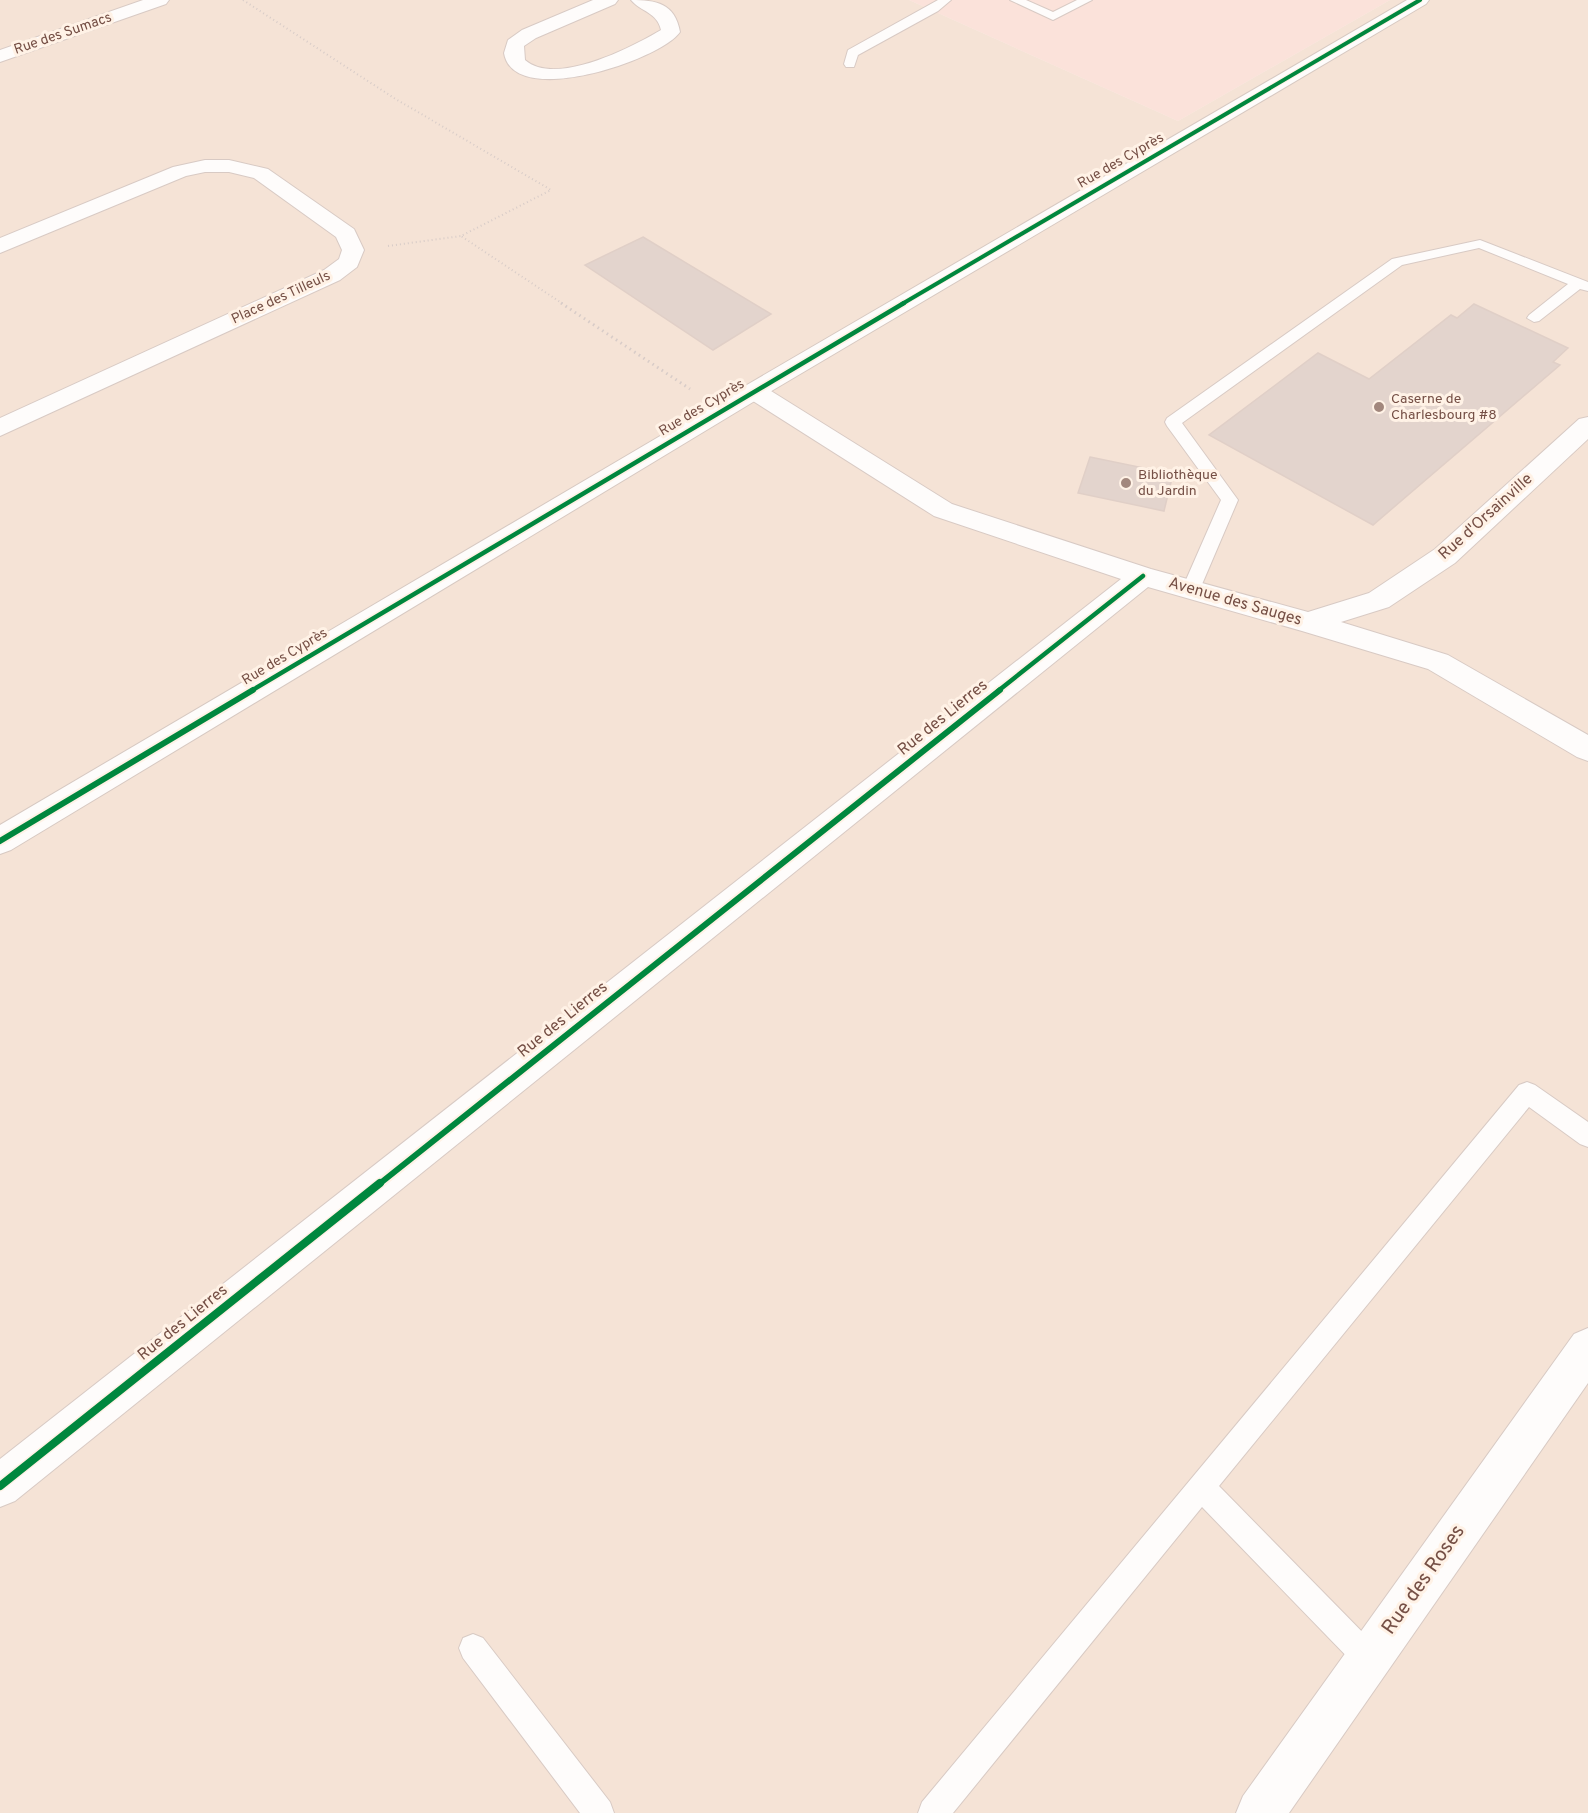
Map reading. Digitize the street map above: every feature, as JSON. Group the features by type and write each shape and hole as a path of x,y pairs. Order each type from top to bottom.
{"street":[{"name":"Rue des Sumacs","path":"0,56 160,0"},
{"path":"609,0 529,34 515,44 513,54 518,65 536,74 561,76 584,71 658,40 671,32 670,23 664,16 656,8 640,0"},
{"name":"Rue des Cyprès","path":"0,841 754,391 1420,0"},
{"path":"0,246 180,171 205,166 229,166 261,173 346,234 353,250"},
{"name":"Place des Tilleuls","path":"0,428 332,275 349,262 353,250"},
{"name":"Avenue des Sauges","path":"754,391 943,510 1143,576 1308,622 1438,662 1588,749"},
{"name":"Rue d'Orsainville","path":"1308,622 1379,600 1445,556 1588,425"},
{"name":"Rue des Lierres","path":"0,1486 1143,576"},
{"name":"Rue des Roses","path":"1260,1813 1588,1347"}],"lane":[{"path":"850,64 852,53 934,9 945,0"},
{"path":"1016,0 1053,16 1086,0"},
{"path":"1191,589 1230,500 1173,422 1397,262 1480,244 1583,285"},
{"path":"1534,318 1583,285"},
{"path":"933,1813 1527,1092 1588,1136"},
{"path":"1201,1487 1369,1659"},
{"path":"473,1648 599,1813"}],"path":[{"path":"243,0 394,98 551,190 461,236 353,250"},
{"path":"461,236 700,395 754,391"}],"shaded area":[{"path":"0,0 909,0 1178,121 1390,0 1588,0 1588,1813 0,1813"},
{"path":"909,0 1390,0 1178,121"}],"building":[{"path":"643,237 771,314 713,350 585,265"},
{"name":"Caserne de Charlesbourg #8","path":"1474,304 1568,348 1553,362 1560,365 1373,525 1209,435 1318,353 1369,379 1451,315 1457,318"},
{"name":"Bibliothèque du Jardin","path":"1090,457 1173,474 1164,511 1078,493"}],"cycle path":[{"path":"0,841 754,391 1420,0"},
{"path":"0,1486 1143,576"}],"place":[{"name":"Caserne de Charlesbourg #8","path":"1379,407"},
{"name":"Bibliothèque du Jardin","path":"1126,483"}]}
